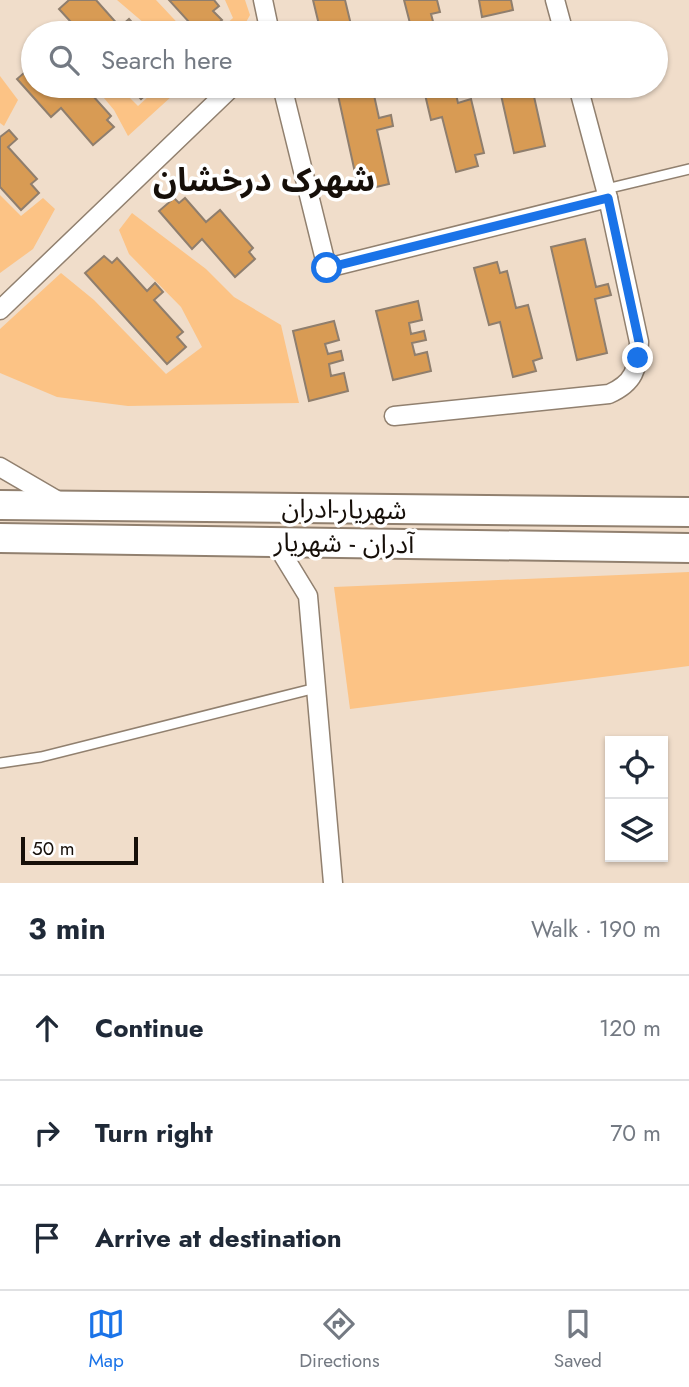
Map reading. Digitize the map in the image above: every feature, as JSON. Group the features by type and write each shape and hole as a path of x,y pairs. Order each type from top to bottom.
{"main road":[{"name":"شهریار-ادران","path":"0,505 689,512"},
{"name":"آدران - شهریار","path":"0,538 689,548"}],"street":[{"path":"263,0 267,21"},
{"path":"555,0 561,21"},
{"path":"0,310 221,98"},
{"path":"285,98 327,268 607,193"},
{"path":"394,416 609,394 623,388 634,375 639,342 607,193 581,98"},
{"path":"0,467 66,506"},
{"path":"275,542 308,596 333,883"}],"lane":[{"path":"607,193 689,169"},
{"path":"0,763 41,757 316,688"}],"shaded area":[{"path":"117,0 156,0 176,21 142,21"},
{"path":"225,0 245,0 250,15 247,21 230,21 233,18"},
{"path":"0,76 18,100 4,126 0,123"},
{"path":"104,98 130,98 138,106 147,98 170,98 128,136"},
{"path":"0,195 21,216 43,198 55,209 33,249 0,273"},
{"path":"132,213 206,269 234,297 281,325 299,403 128,406 57,397 0,373 0,329 61,273 94,300 166,374 202,347 181,307 129,254 119,230"},
{"path":"689,572 689,666 350,709 334,587"}],"building":[{"path":"69,0 96,0 115,21 70,21 59,9"},
{"path":"169,0 214,0 219,6 213,11 221,21 188,21"},
{"path":"313,0 345,0 350,21 318,21"},
{"path":"404,0 437,0 440,12 431,14 433,21 409,21"},
{"path":"479,0 511,0 513,10 482,17"},
{"path":"34,98 95,98 111,116 107,120 114,127 93,145 61,108 51,117"},
{"path":"339,98 375,98 379,118 391,115 393,126 377,130 389,184 359,191"},
{"path":"426,98 457,98 458,103 471,99 484,153 475,155 478,166 456,172 442,117 431,120"},
{"path":"502,98 534,98 545,146 514,153"},
{"path":"9,130 17,139 8,147 37,179 31,184 39,193 21,210 0,187 0,137"},
{"path":"174,198 179,203 185,198 206,222 220,210 253,248 249,252 255,259 235,277 202,239 192,249 159,211"},
{"path":"585,239 596,287 608,284 611,295 595,299 607,353 577,360 551,247"},
{"path":"104,256 112,263 117,258 147,291 155,283 163,292 154,300 183,332 177,337 186,347 167,364 85,273"},
{"path":"497,262 500,273 507,271 516,308 528,305 542,358 533,361 536,371 513,377 500,322 489,325 474,268"},
{"path":"418,301 422,320 409,323 411,334 424,331 426,340 412,343 415,355 427,352 431,371 393,380 376,311"},
{"path":"334,321 339,340 325,344 328,354 341,351 343,360 329,364 331,376 344,373 348,391 309,401 293,331"}],"district":[{"name":"شهرک درخشان","path":"264,179"}],"route":[{"path":"327,268 608,198 639,342 638,358"}]}
